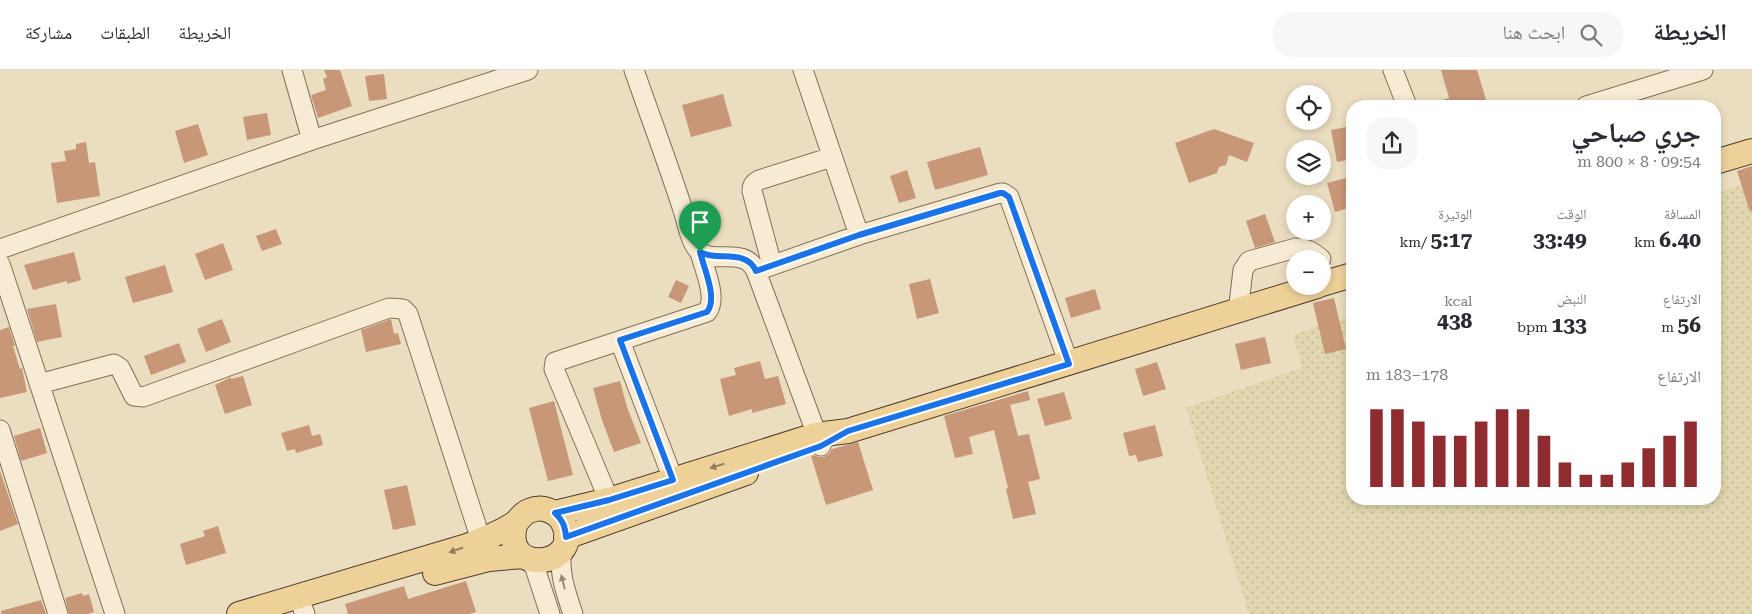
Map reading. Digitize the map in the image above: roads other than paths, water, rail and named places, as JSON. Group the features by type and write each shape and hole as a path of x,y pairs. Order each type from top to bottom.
{"main road":[{"path":"1721,160 1752,151"},
{"path":"564,543 848,431 1289,295"},
{"path":"555,513 609,500 673,480 819,441"},
{"path":"239,614 452,552 482,540 516,522 530,510 538,508 555,513 562,520 566,528 564,543 557,555 544,561 526,557 506,556 473,562 298,612"},
{"path":"516,522 513,531 514,540 517,549 526,557"}],"street":[{"path":"292,70 312,140"},
{"path":"0,249 312,140 527,70"},
{"path":"609,500 554,366 558,360 707,312 711,308 713,299 700,252 693,241 634,70"},
{"path":"803,70 859,235"},
{"path":"1393,70 1404,100"},
{"path":"1610,100 1703,70"},
{"path":"819,441 764,268 752,186 759,180 832,156"},
{"path":"700,252 710,256 742,258 753,265 764,268 859,235 1000,193 1006,194 1009,197 1069,364"},
{"path":"1294,250 1302,248 1310,250"},
{"path":"1238,312 1243,270 1249,261 1286,252"},
{"path":"0,264 115,614"},
{"path":"1331,269 1340,279"},
{"path":"39,384 114,364 120,368 131,392 138,397 143,397 389,308 403,309 408,314 482,540"},
{"path":"620,340 673,480"},
{"path":"0,430 58,614"},
{"path":"564,543 560,561 561,574 572,614"},
{"path":"526,557 535,568 550,614"}]}
